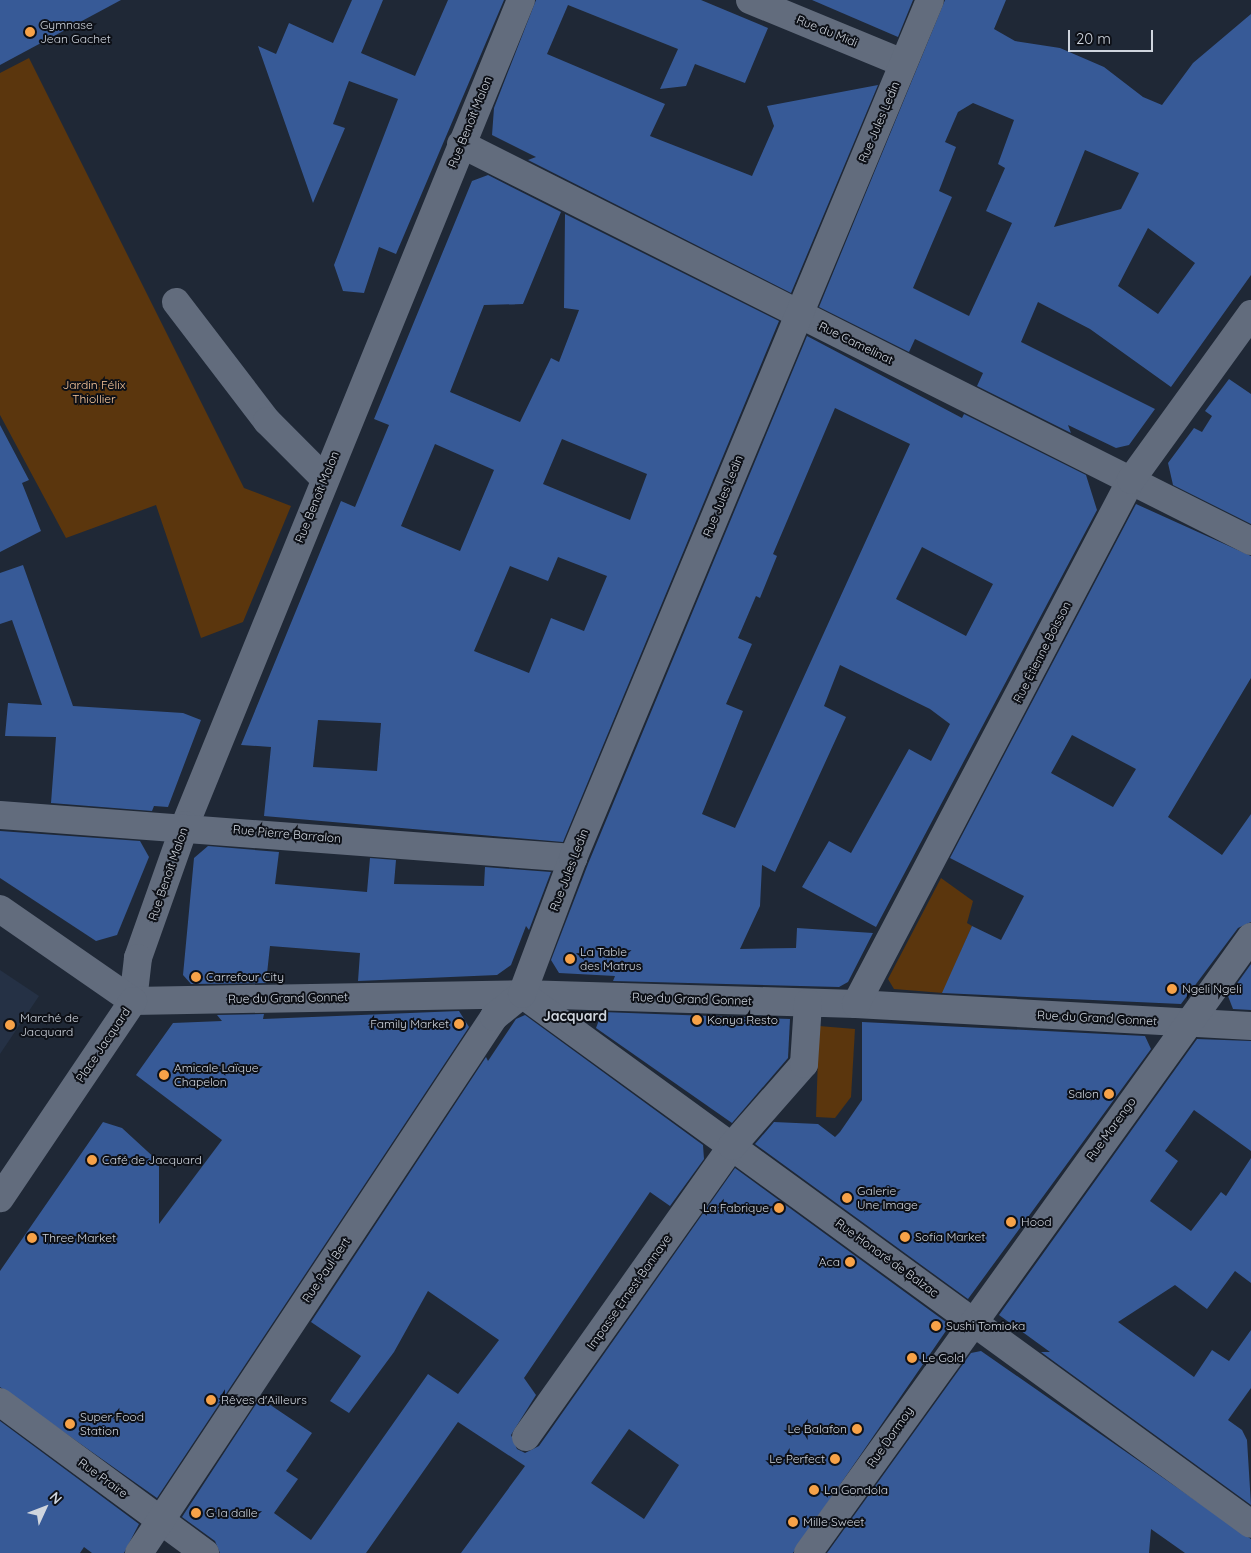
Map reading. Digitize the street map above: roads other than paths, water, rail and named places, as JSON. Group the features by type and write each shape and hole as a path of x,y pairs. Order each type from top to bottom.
{"street":[{"name":"Rue Benoît Malon","path":"133,1000 138,958 185,825 324,478 521,0"},
{"name":"Rue du Midi","path":"750,0 904,63"},
{"name":"Rue Jules Ledin","path":"522,994 573,858 930,0"},
{"name":"Rue Camelinat","path":"461,144 1251,541"},
{"path":"176,302 267,421 324,478"},
{"name":"Rue Étienne Boisson","path":"856,1004 1131,480 1251,314"},
{"name":"Rue Pierre Barralon","path":"0,814 185,825 573,858"},
{"name":"Place Jacquard","path":"0,909 133,1000 0,1198"},
{"name":"Rue Marengo","path":"972,1321 1251,937"},
{"name":"Rue du Grand Gonnet","path":"133,1000 522,994 856,1004 1251,1026"},
{"name":"Rue Honoré de Balzac","path":"522,994 1251,1524"},
{"name":"Rue Paul Bert","path":"138,1553 494,1017 522,994"},
{"name":"Impasse Ernest Bonnave","path":"526,1437 732,1146 804,1064 808,1003"},
{"name":"Rue Dormoy","path":"808,1553 972,1321"},
{"name":"Rue Praire","path":"0,1402 205,1553"}],"place":[{"name":"Gymnase Jean Gachet","path":"30,32"},
{"name":"La Table des Matrus","path":"570,959"},
{"name":"Carrefour City","path":"196,977"},
{"name":"Ngeli Ngeli","path":"1172,989"},
{"name":"Konya Resto","path":"697,1020"},
{"name":"Family Market","path":"459,1024"},
{"name":"Marché de Jacquard","path":"10,1025"},
{"name":"Amicale Laïque Chapelon","path":"164,1075"},
{"name":"Salon","path":"1109,1094"},
{"name":"Café de Jacquard","path":"92,1160"},
{"name":"Galerie Une Image","path":"847,1198"},
{"name":"La Fabrique","path":"779,1208"},
{"name":"Hood","path":"1011,1222"},
{"name":"Sofia Market","path":"905,1237"},
{"name":"Three Market","path":"32,1238"},
{"name":"Aca","path":"850,1262"},
{"name":"Sushi Tomioka","path":"936,1326"},
{"name":"Le Gold","path":"912,1358"},
{"name":"Rêves d'Ailleurs","path":"211,1400"},
{"name":"Super Food Station","path":"70,1424"},
{"name":"Le Balafon","path":"857,1429"},
{"name":"Le Perfect","path":"835,1459"},
{"name":"La Gondola","path":"814,1490"},
{"name":"G la dalle","path":"196,1513"},
{"name":"Mille Sweet","path":"793,1522"}],"district":[{"name":"Jacquard","path":"575,1016"}],"park label":[{"name":"Jardin Félix Thiollier","path":"94,392"}]}
